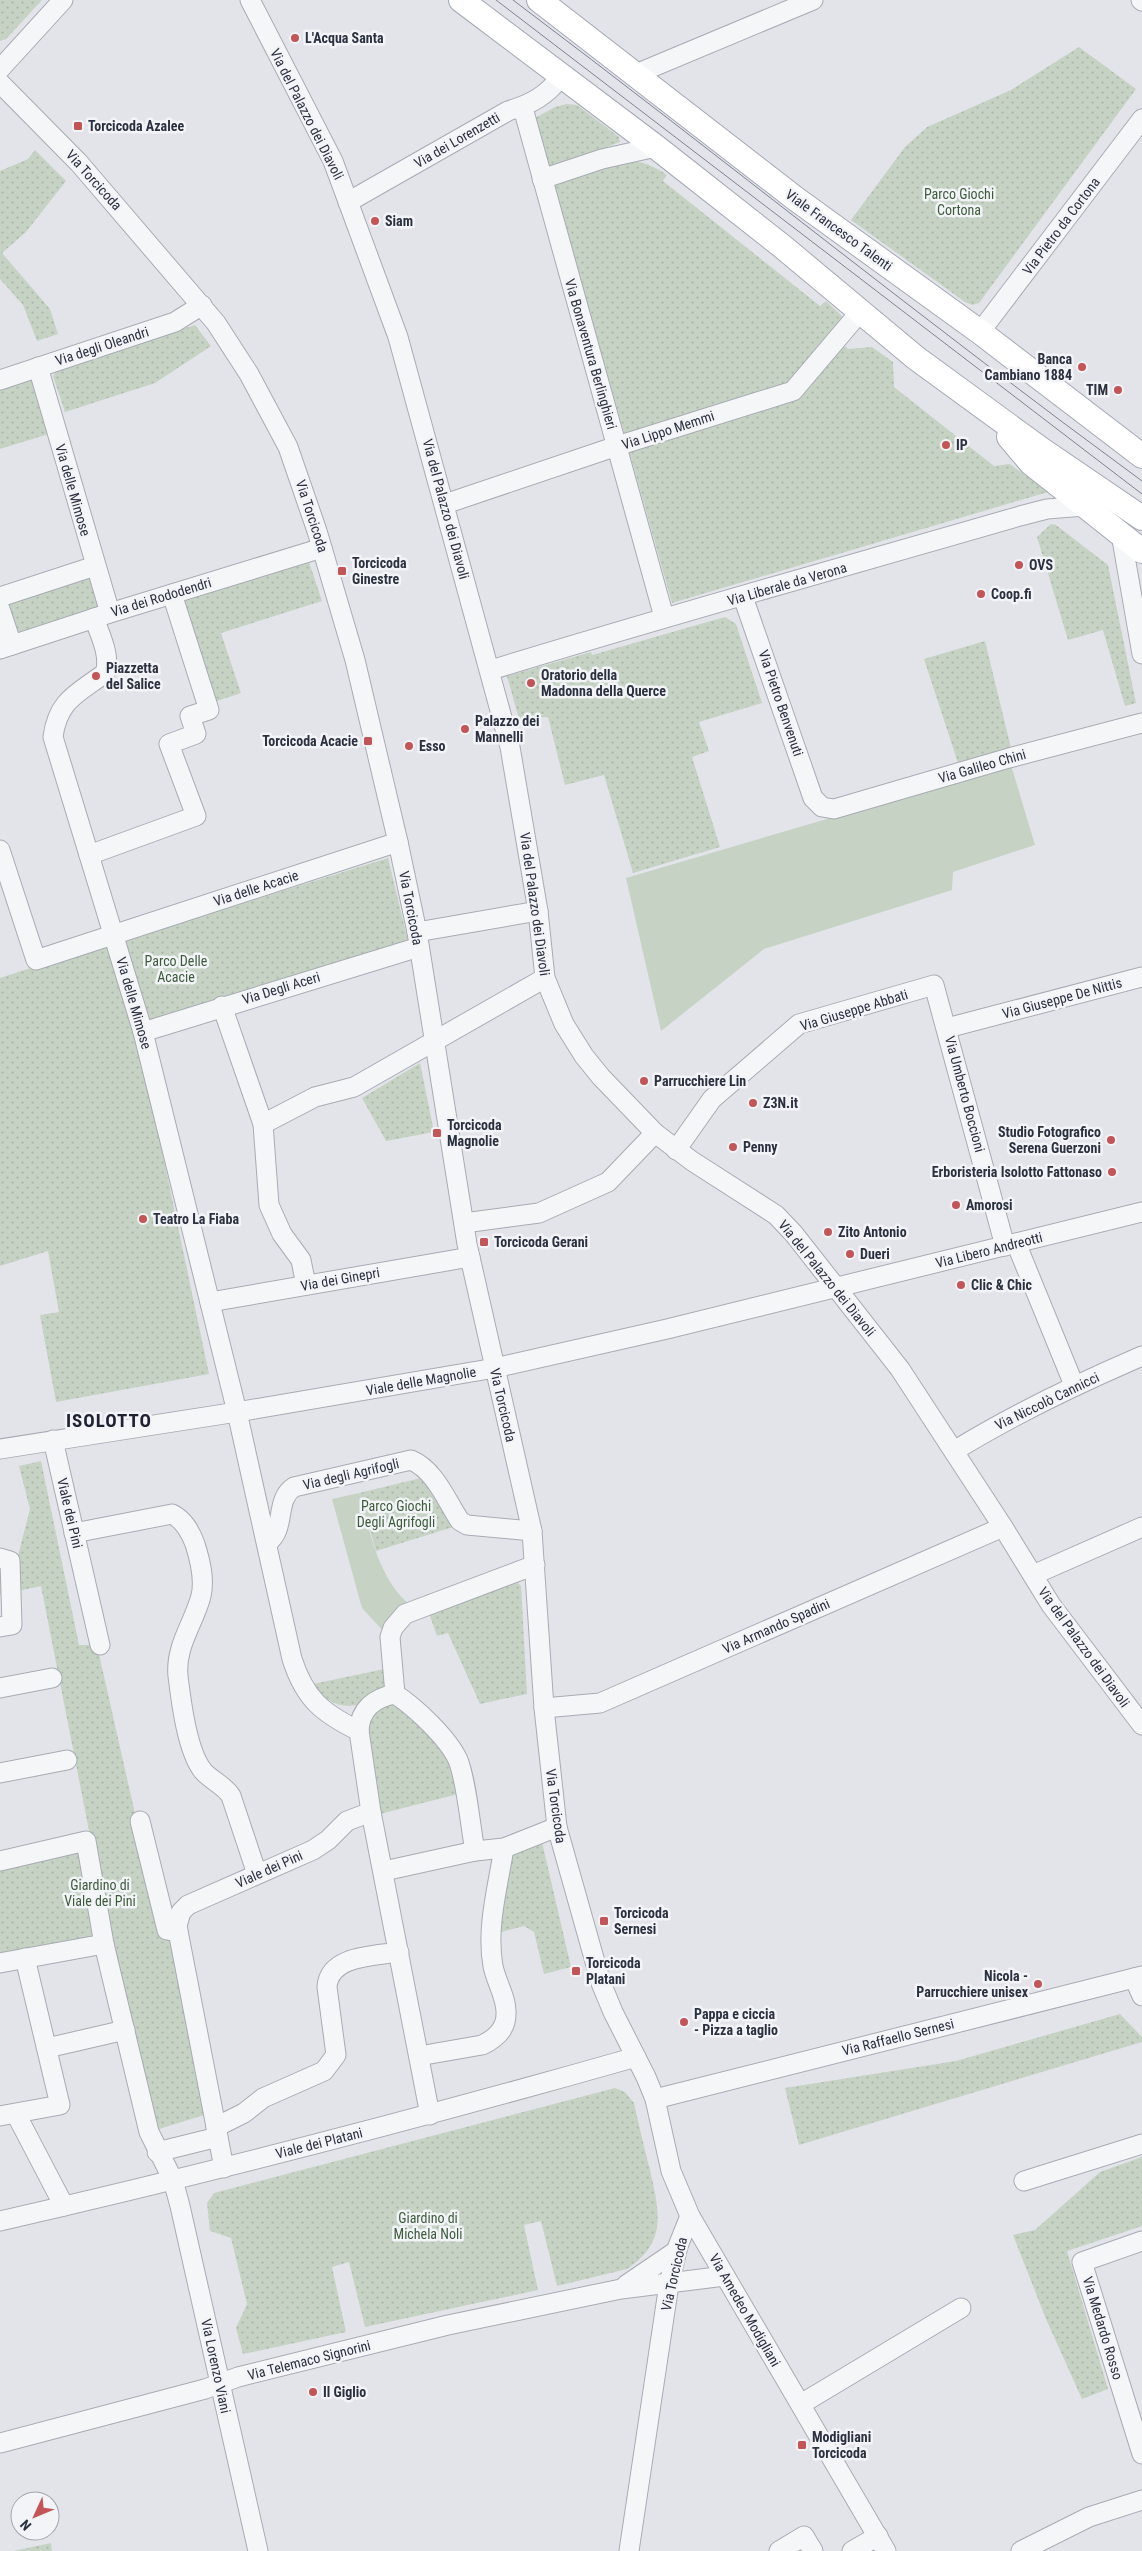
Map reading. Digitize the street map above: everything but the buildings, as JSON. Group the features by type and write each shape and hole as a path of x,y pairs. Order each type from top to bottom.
{"main road":[{"path":"461,0 656,147 860,312 991,414 1142,518"},
{"name":"Viale Francesco Talenti","path":"539,0 796,199 980,332 1142,456"},
{"path":"991,414 1031,463 1142,551"}],"street":[{"path":"0,69 63,0"},
{"name":"Via del Palazzo dei Diavoli","path":"250,0 333,161 398,337 510,747 538,911 545,978 564,1024 584,1056 632,1112 676,1150 776,1216 837,1287 900,1369 1003,1527 1051,1605 1142,1726"},
{"path":"636,74 814,0"},
{"name":"Via dei Lorenzetti","path":"348,202 508,111 523,108 547,94 562,76"},
{"name":"Via Torcicoda","path":"0,83 80,163 202,305 231,344 288,446 322,548 355,660 398,842 418,939 470,1257 532,1530 544,1708 557,1827 601,1983 612,2012 636,2057 655,2099 671,2171 690,2216 676,2251 669,2284 629,2551"},
{"name":"Via Bonaventura Berlinghieri","path":"523,108 664,617"},
{"name":"Via Pietro da Cortona","path":"980,332 1142,118"},
{"path":"542,179 602,159 656,147"},
{"name":"Via degli Oleandri","path":"0,380 175,322 202,305"},
{"name":"Via Lippo Memmi","path":"445,504 618,446 793,391 860,312"},
{"name":"Via delle Mimose","path":"38,367 95,566 108,666 105,673 61,708 55,720 53,737 143,1032 236,1412"},
{"name":"Via Liberale da Verona","path":"490,670 664,617 743,597 1047,508 1085,506"},
{"path":"1121,534 1142,654"},
{"name":"Via dei Rododendri","path":"6,647 322,548"},
{"path":"0,597 95,566"},
{"path":"1132,598 1142,578"},
{"path":"89,855 196,816 169,744 196,734 190,716 209,710 172,594"},
{"name":"Via Pietro Benvenuti","path":"743,597 812,798 822,807"},
{"path":"0,609 6,647"},
{"name":"Via Galileo Chini","path":"822,807 834,809 1009,758 1142,722"},
{"name":"Via delle Acacie","path":"114,934 398,842"},
{"path":"0,850 36,960 114,934"},
{"path":"418,939 538,911"},
{"name":"Via Degli Aceri","path":"143,1032 418,939"},
{"name":"Via Giuseppe De Nittis","path":"947,1028 1142,977"},
{"path":"263,1124 315,1097 354,1086 545,978"},
{"name":"Via Umberto Boccioni","path":"934,985 1011,1245 1074,1385"},
{"name":"Via Giuseppe Abbati","path":"676,1150 712,1099 799,1024 934,985"},
{"path":"222,1006 263,1124 269,1205 282,1234 301,1260 306,1285"},
{"path":"464,1223 539,1213 608,1182 655,1133"},
{"name":"Via Libero Andreotti","path":"837,1287 1142,1212"},
{"name":"Via dei Ginepri","path":"210,1302 470,1257"},
{"name":"Viale delle Magnolie","path":"0,1448 236,1412 495,1368 667,1329 837,1287"},
{"name":"Via Niccolò Cannicci","path":"954,1451 992,1427 1074,1385 1142,1356"},
{"path":"236,1412 292,1660 305,1691 312,1701 330,1716 359,1731"},
{"name":"Viale dei Pini","path":"53,1440 100,1645"},
{"name":"Via degli Agrifogli","path":"267,1543 272,1539 278,1528 286,1492 294,1486 410,1460 423,1465 460,1521 468,1525 532,1530"},
{"path":"74,1533 172,1514 184,1523 192,1536 198,1552 202,1584 200,1597 180,1648 177,1663 184,1708 197,1760 203,1770 226,1789 231,1796 257,1874"},
{"name":"Via Armando Spadini","path":"544,1708 600,1703 1003,1527"},
{"path":"1033,1575 1142,1527"},
{"path":"0,1558 10,1561 12,1625 0,1627"},
{"path":"475,1850 456,1758 414,1709 395,1694 390,1636 393,1628 405,1614 535,1565"},
{"path":"0,1688 52,1678"},
{"path":"395,1694 386,1696 367,1707 359,1723 359,1731 372,1812 430,2115"},
{"path":"0,1773 67,1760"},
{"name":"Viale dei Pini","path":"224,2168 178,1932 178,1918 188,1905 313,1850 328,1840 347,1821 372,1812"},
{"path":"140,1821 167,1930 178,1932"},
{"path":"384,1871 475,1850 504,1848 557,1827"},
{"path":"0,1861 86,1842 104,1944 149,2132 157,2152 173,2180"},
{"path":"419,2056 482,2046 490,2041 504,2025 506,2008 493,1965 492,1920 504,1848"},
{"path":"0,1963 104,1944"},
{"path":"157,2152 217,2132 263,2098 324,2071 336,2055 327,1987 327,1978 332,1969 351,1961 399,1952"},
{"path":"25,1958 60,2105 8,2115 64,2206"},
{"path":"1138,1977 1142,1996"},
{"name":"Via Raffaello Sernesi","path":"655,2099 1138,1977"},
{"path":"47,2048 125,2030"},
{"name":"Viale dei Platani","path":"0,2221 224,2168 430,2115 636,2057"},
{"path":"1024,2181 1142,2144"},
{"name":"Via Lorenzo Viani","path":"173,2180 258,2551"},
{"name":"Via Amedeo Modigliani","path":"690,2216 882,2544 852,2551"},
{"name":"Via Medardo Rosso","path":"1142,2241 1082,2262 1142,2454"},
{"name":"Via Telemaco Signorini","path":"621,2289 676,2251"},
{"name":"Via Telemaco Signorini","path":"0,2443 238,2378 448,2325 621,2289 725,2276"},
{"path":"801,2404 961,2308"},
{"path":"1021,2551 1089,2517 1142,2500"},
{"path":"779,2551 804,2536 813,2551"}],"green space":[{"path":"0,0 42,0 6,39 0,41"},
{"name":"Parco Giochi Cortona","path":"1079,47 1136,89 979,303 972,305 965,302 851,220 905,147 927,127 1011,90"},
{"path":"567,104 577,105 619,137 620,142 607,147 612,162 641,162 667,175 663,181 820,306 826,301 843,317 830,332 848,349 872,347 893,362 894,387 994,466 1010,464 1048,492 672,603 535,118 555,107"},
{"path":"35,150 66,181 26,232 2,253 50,309 58,334 37,341 23,305 0,279 0,171 28,159"},
{"path":"195,325 211,346 155,383 65,412 53,376 57,370"},
{"path":"36,376 52,433 0,449 0,388"},
{"path":"1051,524 1056,525 1108,565 1136,703 1125,706 1103,630 1068,640 1037,537"},
{"path":"309,562 322,601 221,633 241,693 214,702 180,599"},
{"path":"92,572 104,609 15,639 2,602"},
{"path":"725,617 736,624 762,703 699,722 709,751 692,757 720,847 633,873 604,775 565,785 548,717 519,719 507,676 591,652 592,655"},
{"path":"985,641 1011,748 958,763 924,659"},
{"path":"1011,765 1035,845 953,872 952,890 764,949 661,1031 626,878"},
{"name":"Parco Delle Acacie","path":"388,858 408,941 148,1023 122,941"},
{"path":"113,941 137,1032 209,1374 56,1402 40,1315 59,1312 48,1251 0,1266 0,978"},
{"path":"420,1063 434,1132 386,1141 362,1098"},
{"name":"Giardino di Viale dei Pini","path":"41,1461 79,1645 97,1645 163,1938 170,1939 204,2115 159,2129 111,1939 0,1960 0,1864 92,1846 41,1586 0,1595 0,1564 15,1567 30,1509 19,1466"},
{"name":"Parco Giochi Degli Agrifogli","path":"421,1478 453,1527 376,1551 359,1493"},
{"path":"359,1493 383,1568 390,1582 410,1605 384,1632 362,1608 332,1499"},
{"path":"518,1583 521,1586 527,1694 480,1704 448,1633 437,1636 429,1613"},
{"path":"384,1669 384,1683 381,1691 374,1697 357,1705 341,1705 333,1702 319,1692 313,1684"},
{"path":"397,1702 447,1753 458,1794 380,1814 367,1723 375,1707"},
{"path":"542,1842 571,1967 544,1974 534,1932 524,1926 497,1933 509,1853"},
{"path":"1120,2014 1142,2037 1142,2042 799,2145 785,2088 956,2061"},
{"name":"Giardino di Michela Noli","path":"615,2088 625,2092 634,2103 656,2199 657,2212 655,2237 640,2259 627,2269 557,2286 541,2221 524,2225 538,2290 365,2327 349,2262 332,2267 346,2332 243,2354 236,2328 247,2304 231,2238 210,2231 207,2203 214,2193"},
{"path":"1142,2157 1142,2226 1067,2251 1108,2389 1082,2399 1046,2319 1013,2235 1035,2230 1100,2172"},
{"path":"51,2543 52,2551 13,2551"}],"tram line":[{"path":"496,0 1142,494"},
{"path":"513,0 905,302 1142,481"}],"place":[{"name":"L'Acqua Santa","path":"295,38"},
{"name":"Torcicoda Azalee","path":"78,126"},
{"name":"Siam","path":"375,221"},
{"name":"Banca Cambiano 1884","path":"1082,367"},
{"name":"TIM","path":"1118,390"},
{"name":"IP","path":"946,445"},
{"name":"OVS","path":"1019,565"},
{"name":"Torcicoda Ginestre","path":"342,571"},
{"name":"Coop.fi","path":"981,594"},
{"name":"Piazzetta del Salice","path":"96,676"},
{"name":"Oratorio della Madonna della Querce","path":"531,683"},
{"name":"Palazzo dei Mannelli","path":"465,729"},
{"name":"Torcicoda Acacie","path":"368,741"},
{"name":"Esso","path":"409,746"},
{"name":"Parrucchiere Lin","path":"644,1081"},
{"name":"Z3N.it","path":"753,1103"},
{"name":"Torcicoda Magnolie","path":"437,1133"},
{"name":"Studio Fotografico Serena Guerzoni","path":"1111,1140"},
{"name":"Penny","path":"733,1147"},
{"name":"Erboristeria Isolotto Fattonaso","path":"1112,1172"},
{"name":"Amorosi","path":"956,1205"},
{"name":"Teatro La Fiaba","path":"143,1219"},
{"name":"Zito Antonio","path":"828,1232"},
{"name":"Torcicoda Gerani","path":"484,1242"},
{"name":"Dueri","path":"850,1254"},
{"name":"Clic & Chic","path":"961,1285"},
{"name":"Torcicoda Sernesi","path":"604,1921"},
{"name":"Torcicoda Platani","path":"576,1971"},
{"name":"Nicola - Parrucchiere unisex","path":"1038,1984"},
{"name":"Pappa e ciccia - Pizza a taglio","path":"684,2022"},
{"name":"Il Giglio","path":"313,2392"},
{"name":"Modigliani Torcicoda","path":"802,2445"}],"district":[{"name":"ISOLOTTO","path":"109,1420"}]}
